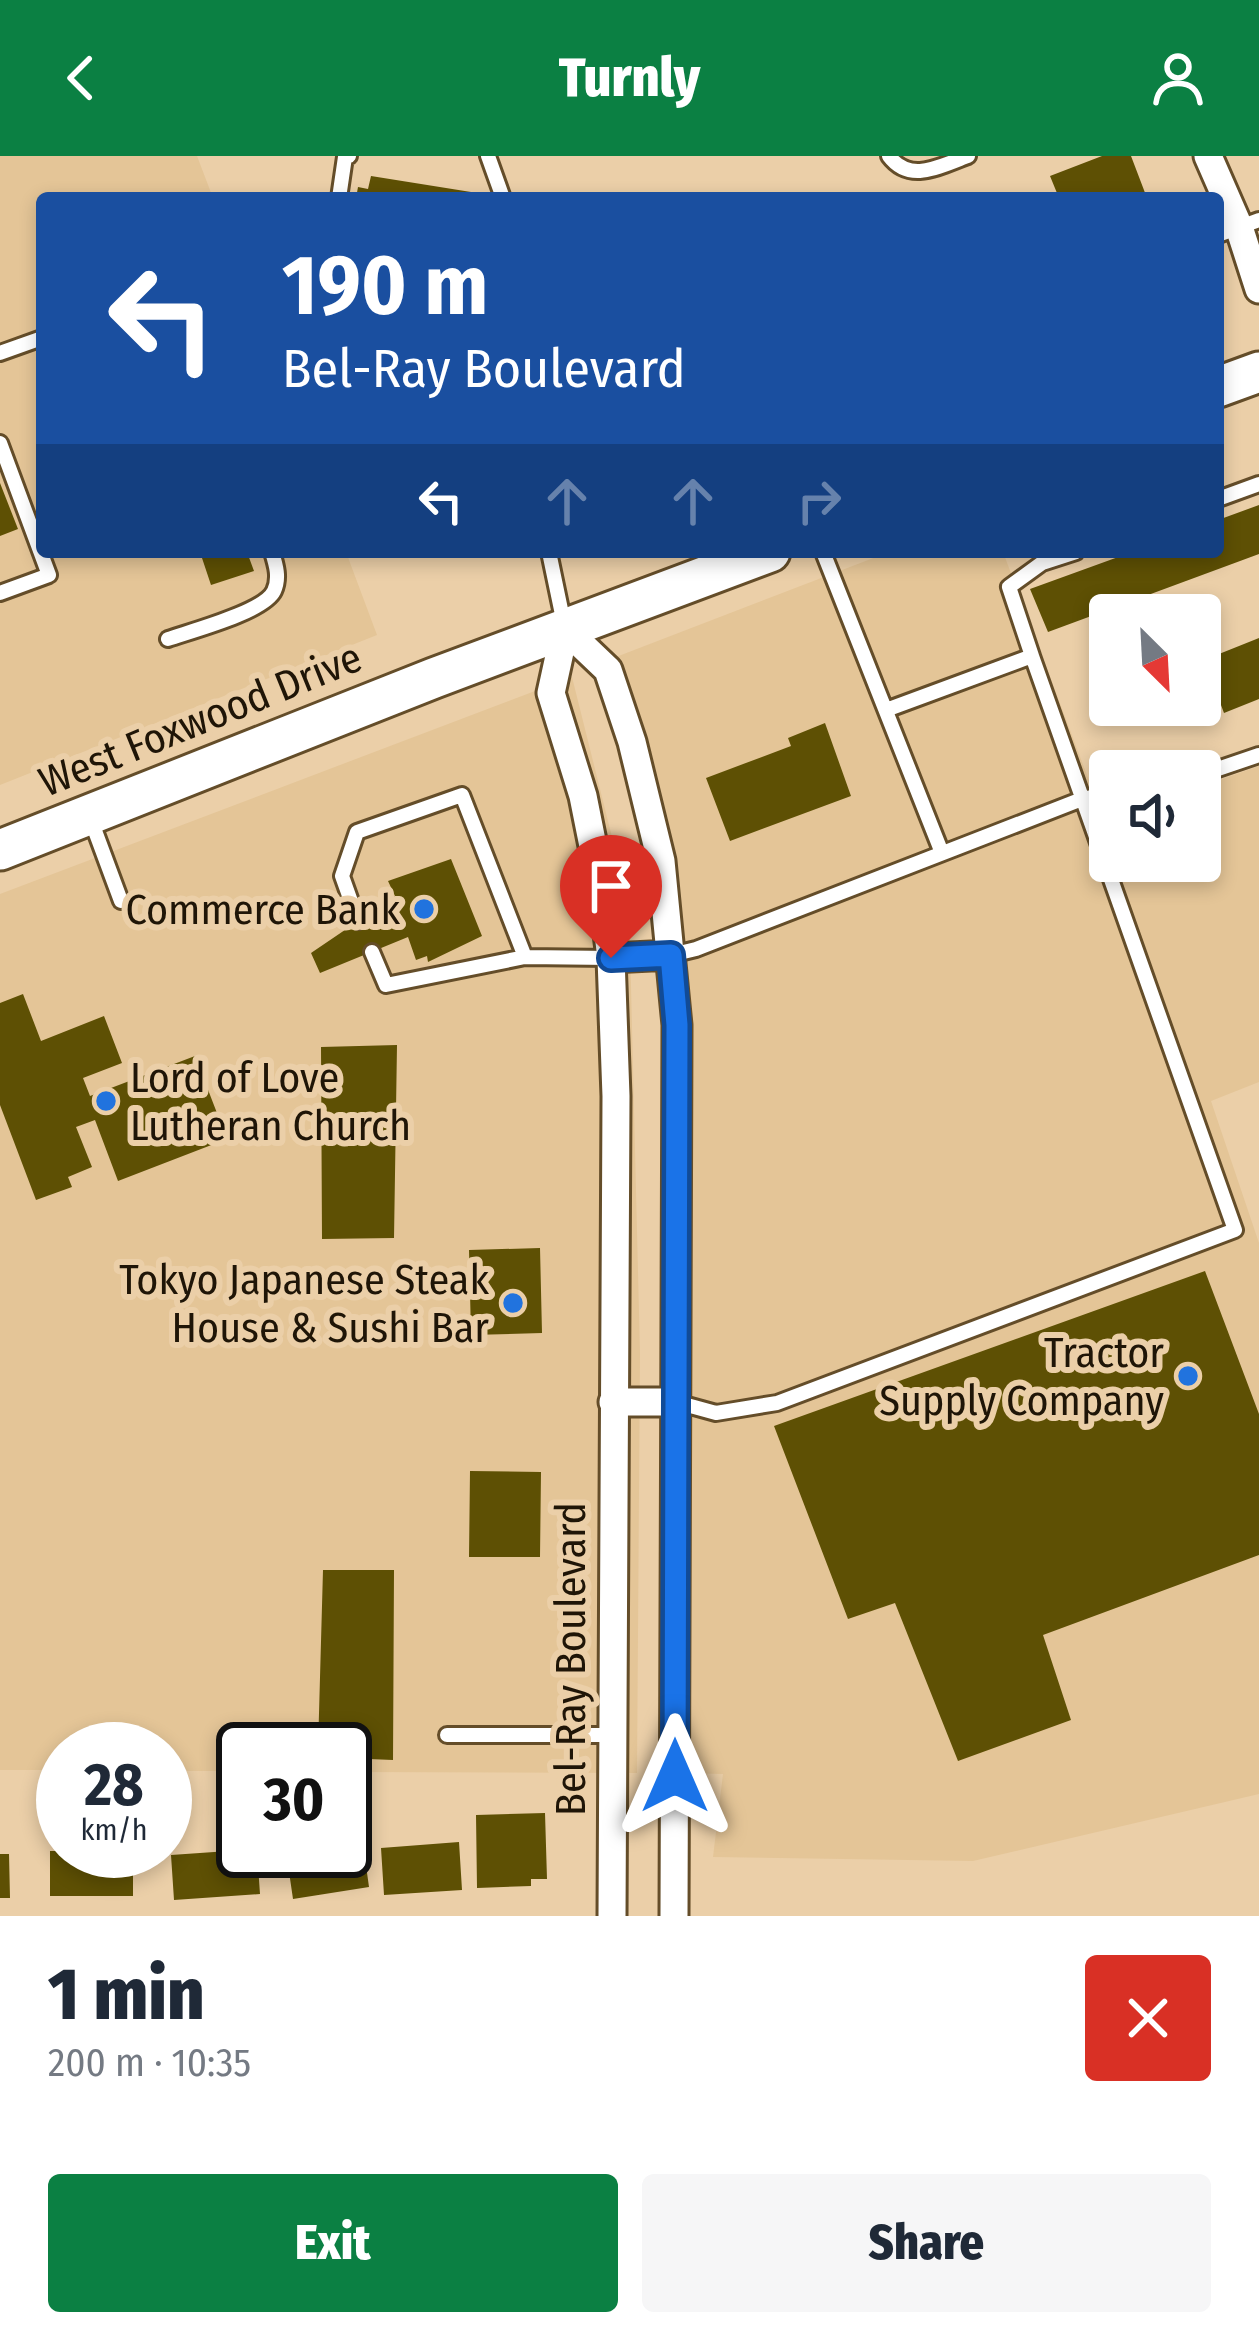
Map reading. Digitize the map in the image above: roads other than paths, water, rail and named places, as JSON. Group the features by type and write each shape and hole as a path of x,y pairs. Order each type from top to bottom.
{"main road":[{"path":"1224,385 1259,372"},
{"name":"West Foxwood Drive","path":"0,850 434,678 754,558"}],"street":[{"path":"1208,156 1224,192"},
{"path":"1224,193 1259,289"},
{"path":"565,629 608,670 632,742 661,861 677,1025 674,1916"},
{"name":"Bel-Ray Boulevard","path":"565,629 551,693 583,796 611,958 616,1096 612,1916"},
{"path":"611,958 671,955"},
{"path":"613,1402 676,1402"}],"lane":[{"path":"340,192 345,157 349,156"},
{"path":"488,156 501,192"},
{"path":"889,156 910,173 968,156"},
{"path":"0,353 36,340"},
{"path":"0,443 36,540"},
{"path":"1224,497 1259,484"},
{"path":"0,593 49,575 43,558"},
{"path":"168,639 262,604 274,591 274,558"},
{"path":"550,558 565,629"},
{"path":"825,558 942,853"},
{"path":"676,1402 716,1413 777,1403 1234,1230 1009,587 1036,558"},
{"path":"886,710 1032,656"},
{"path":"1221,768 1259,755"},
{"path":"358,921 342,876 357,832 462,796 525,957"},
{"path":"671,955 696,950 1089,798"},
{"path":"89,815 121,901"},
{"path":"372,952 386,985 525,957 611,958"},
{"path":"447,1736 611,1735"}],"place":[{"name":"Commerce Bank","path":"424,909"},
{"name":"Lord of Love Lutheran Church","path":"106,1101"},
{"name":"Tokyo Japanese Steak House & Sushi Bar","path":"513,1303"},
{"name":"Tractor Supply Company","path":"1188,1376"}]}
